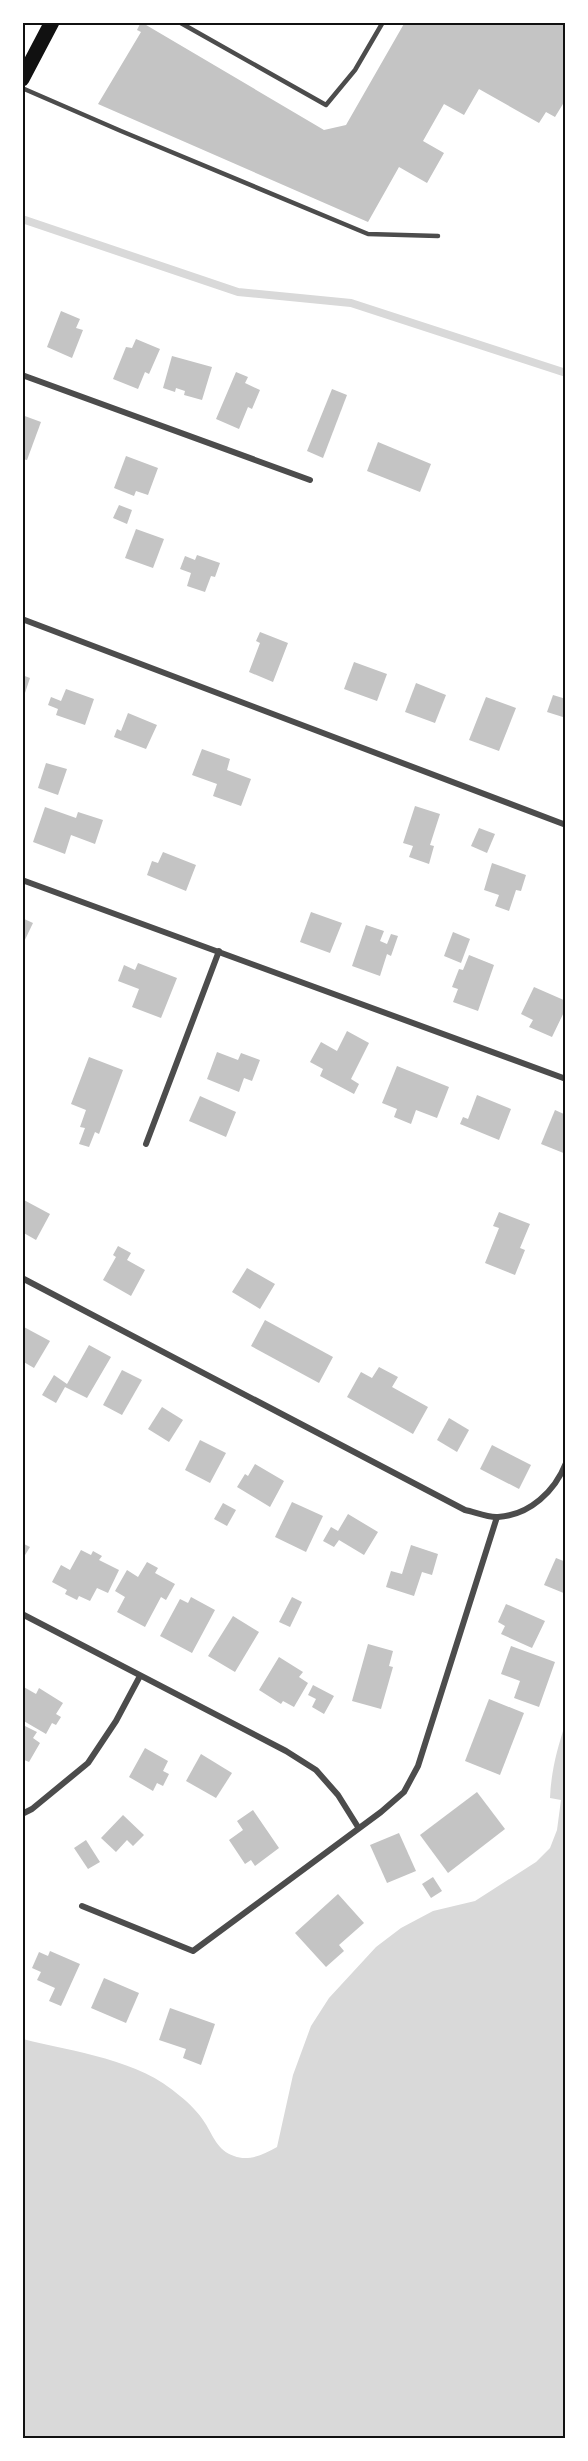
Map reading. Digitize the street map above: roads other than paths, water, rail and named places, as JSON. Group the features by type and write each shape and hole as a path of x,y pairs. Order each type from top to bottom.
{"main road":[{"path":"22,79 49,24"}],"street":[{"path":"22,375 310,480"},
{"path":"22,619 566,825"},
{"path":"22,880 566,1079"},
{"path":"146,1144 219,951"},
{"path":"22,1278 465,1510 497,1517 524,1511 544,1497 561,1476 566,1463"},
{"path":"82,1906 193,1951 381,1812 404,1792 418,1766 497,1517"},
{"path":"22,1614 286,1752 316,1770 338,1795 358,1827"},
{"path":"22,1814 32,1809 88,1763 116,1721 140,1676"}],"lane":[{"path":"179,22 326,105 355,70 383,22"},
{"path":"22,88 121,132 368,234 438,236"}],"waterway":[{"path":"22,219 238,292 351,303 566,373"}]}
